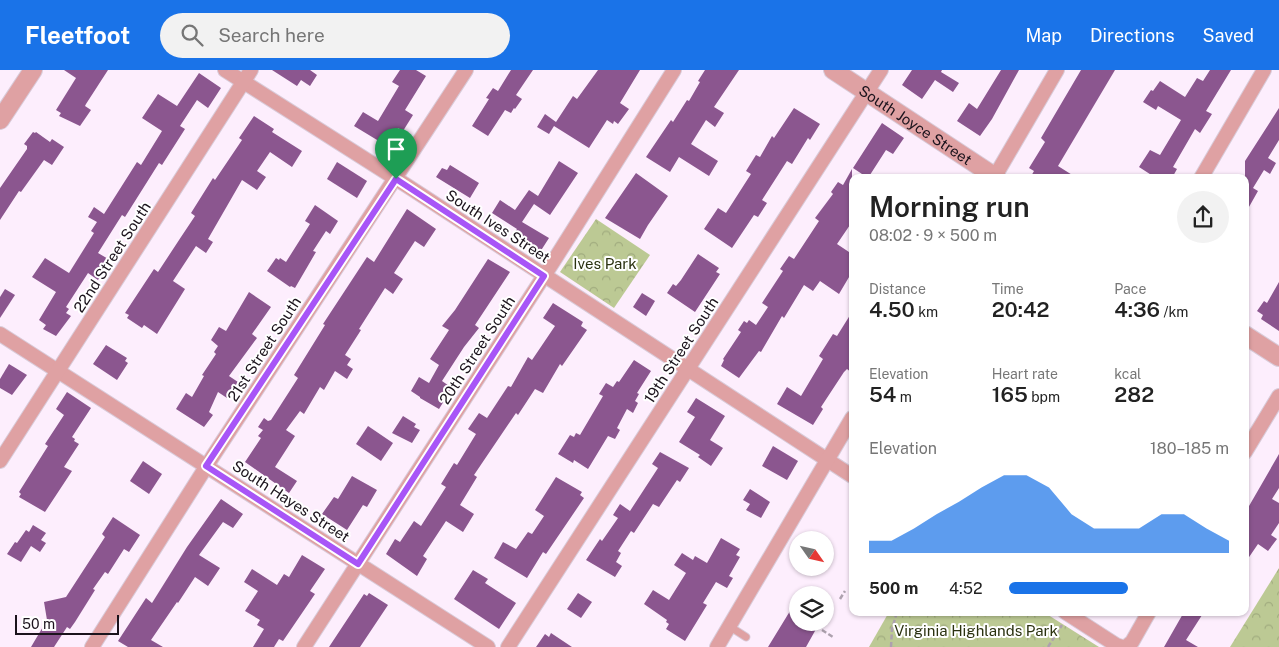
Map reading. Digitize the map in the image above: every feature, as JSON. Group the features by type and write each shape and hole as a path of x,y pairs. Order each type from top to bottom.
{"street":[{"path":"0,120 32,70"},
{"name":"South Ives Street","path":"225,70 248,76 396,179 849,474"},
{"name":"21st Street South","path":"92,647 206,466 466,70"},
{"name":"20th Street South","path":"304,647 544,276 674,70"},
{"name":"South Joyce Street","path":"833,70 991,174"},
{"name":"19th Street South","path":"508,647 881,70"},
{"path":"998,174 1057,70"},
{"path":"1202,174 1264,70"},
{"name":"22nd Street South","path":"0,461 248,76"},
{"name":"South Hayes Street","path":"0,334 488,647"},
{"path":"1249,338 1279,357"},
{"path":"1249,445 1279,396"},
{"path":"717,647 849,423"},
{"path":"1126,647 1132,642 1147,616"},
{"path":"1064,618 1116,646 1122,647"}],"lane":[{"path":"729,626 746,637"}],"path":[{"path":"840,599 845,591"},
{"path":"891,647 892,629 896,616"},
{"path":"1048,647 1064,618"},
{"path":"824,631 833,637"}],"green space":[{"name":"Ives Park","path":"596,219 650,255 614,308 560,272"},
{"path":"1279,568 1279,647 1230,647"},
{"name":"Virginia Highlands Park","path":"887,616 1050,616 1099,647 869,647"},
{"path":"984,616 1025,642 1022,647 991,647 972,635"}],"building":[{"path":"64,70 108,70 85,106 91,110 80,126 59,116 61,113 56,110 76,78"},
{"path":"272,70 310,70 317,75 310,86 301,80 297,86"},
{"path":"400,70 416,70 426,76 405,110 413,115 403,131 398,128 387,146 354,126 363,112 378,121 399,86 392,82"},
{"path":"511,70 533,70 516,95 522,99 511,113 505,110 488,136 472,126 489,99 486,98 493,88 498,91"},
{"path":"598,70 640,70 620,103 629,109 618,124 614,121 613,124 607,120 589,148 554,126 549,134 537,127 545,114 556,122 573,96 577,99"},
{"path":"705,70 739,70 714,107 724,113 715,127 706,120 691,144 718,161 709,176 679,157 670,172 646,157 671,120 673,122 687,100 689,101"},
{"path":"912,70 942,70 941,72 959,83 953,92 935,80 922,99 902,85"},
{"path":"1001,70 1019,70 992,119 980,136 957,121 969,103 977,109"},
{"path":"1081,70 1115,70 1058,166 1071,174 1032,174 1034,171 1029,168 1045,142 1041,138"},
{"path":"1210,70 1231,70 1206,111 1212,114 1200,133 1195,129 1173,167 1177,169 1174,174 1150,174 1139,167 1150,150 1160,155 1181,120 1158,106 1156,110 1143,102 1151,90 1153,91 1160,81 1185,97 1197,78 1203,81"},
{"path":"199,73 221,88 208,108 197,100 180,126 185,129 162,165 159,163 125,217 122,215 98,253 110,260 98,280 88,273 66,307 69,309 66,313 71,316 56,336 43,329 46,325 39,320 56,292 32,277 45,258 69,273 94,233 91,231 97,222 88,217 94,207 104,214 137,162 141,165 162,131 142,118 158,94 177,106"},
{"path":"794,108 820,124 810,140 808,138 792,164 787,161 762,200 767,203 758,217 754,215 732,248 704,229 718,208 726,213 751,174 746,171 756,155 760,157 772,136 774,138"},
{"path":"1279,108 1279,140 1268,158 1276,163 1270,174 1264,170 1253,188 1258,191 1249,207 1249,174 1245,174 1245,161"},
{"path":"254,116 274,129 272,132 302,151 292,167 270,152 257,171 266,177 257,190 242,180 208,239 213,242 206,253 196,246 173,281 185,289 157,334 144,325 142,328 127,318 129,315 125,313 154,269 158,272 195,216 191,213 213,178 215,180 242,140 239,138"},
{"path":"882,123 904,138 893,154 886,150 871,174 862,174 853,168"},
{"path":"33,132 36,132 50,142 52,139 64,147 52,165 44,160 21,192 19,191 0,220 0,188 27,149 27,146 24,144"},
{"path":"559,161 578,173 550,215 534,204 522,222 549,238 540,252 513,235 517,229 492,213 500,200 515,210 529,190 538,196"},
{"path":"337,162 367,181 357,198 327,179"},
{"path":"450,165 479,183 470,198 436,177 442,168 447,170"},
{"path":"636,173 668,196 640,239 605,218"},
{"path":"849,174 849,226 837,244 849,252 849,277 839,294 820,281 813,291 804,285 784,318 782,316 761,352 759,351 739,378 721,366 723,359 741,332 738,330 744,321 747,323 749,320 756,325 768,307 762,303 783,271 780,269 789,256 794,259 819,221 815,218 833,194 831,192 838,182 843,185"},
{"path":"315,205 338,221 330,234 326,231 313,251 316,252 295,288 290,287 267,271 276,258 286,262 310,224 305,221"},
{"path":"407,209 436,229 424,247 415,241 394,273 403,279 393,294 385,288 359,329 361,330 345,355 351,359 347,365 353,369 347,379 335,371 324,390 320,387 304,414 300,411 286,430 295,436 275,467 297,481 289,493 245,462 261,438 258,436 263,430 258,427 264,418 268,421 271,420 298,378 294,375 325,325 323,324 367,257 374,262"},
{"path":"698,254 719,268 716,272 720,274 695,312 667,293 673,284 676,286 681,280"},
{"path":"488,259 510,272 475,325 479,328 442,381 452,388 439,409 411,391 419,377 429,383 439,365 430,359 449,330 442,326 455,310"},
{"path":"1279,282 1279,331 1261,319 1263,315 1257,311 1264,301 1267,303"},
{"path":"5,289 15,295 0,318 0,297"},
{"path":"249,292 271,307 252,334 257,338 229,376 238,382 227,398 218,392 209,412 213,415 204,427 176,409 186,393 192,397 204,376 202,375 216,354 214,352 218,346 211,340 219,327 226,331"},
{"path":"642,293 655,301 646,316 633,307"},
{"path":"553,303 583,322 581,326 587,330 562,366 560,364 543,393 535,389 518,415 516,413 474,475 477,477 460,505 474,514 463,532 446,521 423,556 427,559 417,576 386,554 395,539 400,542 414,521 421,526 446,487 441,484 454,463 457,465 476,434 468,429 479,413 487,418 508,386 511,387 528,357 532,360 555,326 543,318"},
{"path":"849,317 849,371 847,369 844,372 821,407 823,409 813,425 777,404 787,387 801,396 823,359 819,356 833,334 837,336"},
{"path":"106,345 127,358 125,361 128,363 117,380 93,364"},
{"path":"634,360 651,371 637,393 639,394 635,401 638,403 633,413 627,409 617,428 620,430 615,439 608,436 588,469 574,460 573,463 558,454 570,435 574,437 576,433 580,435 603,396 599,394 606,383 613,387 617,381 619,382"},
{"path":"9,364 27,375 12,395 0,388 0,379"},
{"path":"67,392 91,408 72,437 79,444 64,467 72,471 45,512 19,497 21,494 19,492 48,446 45,444 64,415 56,409"},
{"path":"696,398 725,416 710,440 723,448 711,466 698,457 700,455 679,442 695,417 687,412"},
{"path":"403,416 416,424 414,427 420,430 412,443 392,433"},
{"path":"368,426 393,443 381,461 356,444"},
{"path":"773,446 798,461 787,480 762,466"},
{"path":"660,452 689,468 680,482 677,480 659,507 653,504 634,533 631,531 618,551 621,553 616,562 622,566 615,577 586,560 600,539 602,541 618,518 613,515 620,504 630,511 658,468 652,464"},
{"path":"1279,454 1279,488 1272,499 1279,503 1279,523 1271,535 1277,539 1268,551 1258,544 1249,557 1249,506"},
{"path":"143,461 162,474 149,494 130,481"},
{"path":"352,476 377,490 367,507 363,505 347,530 322,514 334,497 338,499"},
{"path":"556,477 582,492 580,495 584,498 546,554 543,552 527,578 494,558 503,542 516,549 528,532 532,534 544,516 535,510"},
{"path":"750,489 770,502 761,518 746,510 750,504 743,500"},
{"path":"221,499 243,514 233,528 223,522 199,555 220,568 208,586 195,577 151,640 163,647 128,647 118,641 146,598 152,603 187,547"},
{"path":"113,517 140,535 129,552 124,549 108,574 105,572 93,589 95,590 75,622 70,629 67,627 54,647 31,647 47,620 44,602 66,597 105,537 102,534"},
{"path":"33,525 46,533 41,540 46,543 40,552 31,546 21,562 7,554 15,542 17,543 26,530 29,532"},
{"path":"721,538 740,549 736,555 740,557 729,576 733,578 727,588 716,582 703,603 707,605 685,641 666,629 669,624 666,622 667,620 644,604 653,590 669,600 686,573 674,565 682,553 693,560 695,556 707,563"},
{"path":"302,555 325,569 310,591 315,594 283,641 279,639 274,647 253,647 264,629 257,625 260,620 245,611 258,591 244,582 252,569 277,585 284,574 289,577"},
{"path":"473,570 488,579 485,583 516,603 499,629 454,599"},
{"path":"369,593 388,605 360,647 329,647 364,594 367,596"},
{"path":"578,593 592,602 581,618 567,609"},
{"path":"789,613 789,631 815,631 806,647 768,647"},
{"path":"1182,616 1201,616 1186,640 1198,647 1164,647"},
{"path":"551,633 572,647 536,647 545,634 549,637"}],"route":[{"path":"396,179 544,276 358,564 206,466 396,179"}]}
